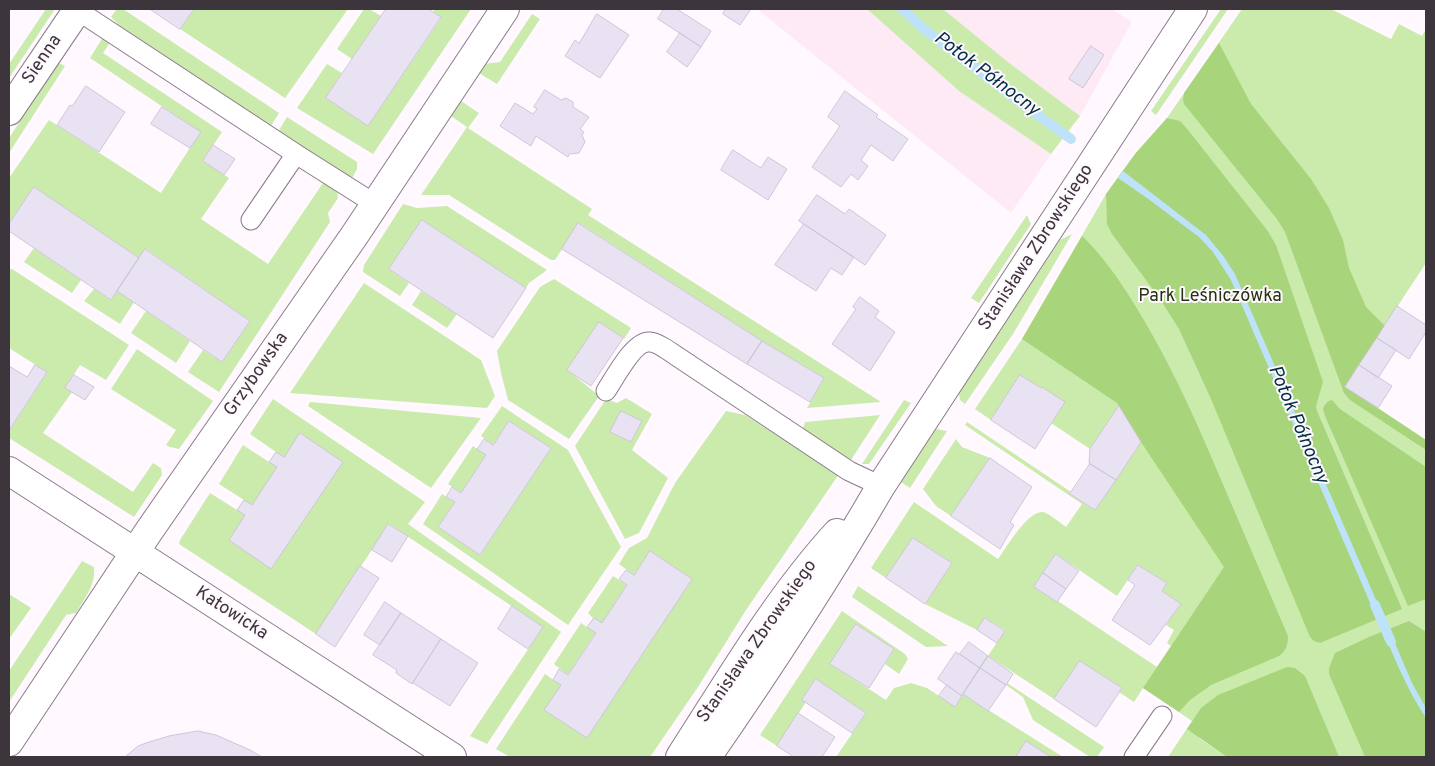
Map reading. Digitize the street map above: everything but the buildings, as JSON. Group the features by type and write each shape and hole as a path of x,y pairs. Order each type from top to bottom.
{"street":[{"name":"Sienna","path":"9,111 77,9"},
{"name":"Grzybowska","path":"9,742 135,551 375,204 505,9"},
{"name":"Stanisława Zbrowskiego","path":"707,757 769,666 861,521 880,486 1193,9"},
{"name":"Katowicka","path":"9,471 452,757"},
{"name":"Stanisława Zbrowskiego","path":"680,757 796,581 880,486"}],"lane":[{"path":"77,9 375,204"},
{"path":"251,220 296,154"},
{"path":"606,390 631,354 642,343 651,342 678,357 849,471 880,486"},
{"path":"1134,757 1162,716"}],"shaded area":[{"path":"757,9 867,9 959,91 1051,154 1011,213"},
{"path":"943,9 1112,9 1132,22 1080,116 1008,62"}],"green space":[{"path":"46,9 55,9 9,78 9,64"},
{"path":"123,9 279,113 271,126 120,26 111,17 116,10"},
{"path":"194,9 348,9 285,98 180,29"},
{"path":"364,9 369,9 381,16 352,59 337,49"},
{"path":"435,9 471,9 373,154 297,108 327,64 342,73 326,98 368,126 441,18 433,12"},
{"path":"867,9 943,9 1008,62 1080,116 1051,154 959,91"},
{"path":"1221,9 1228,9 1156,115 1151,111"},
{"name":"Park Leśniczówka","path":"1242,9 1331,9 1391,39 1399,24 1422,36 1426,29 1426,263 1345,386 1426,440 1426,757 1270,757 1199,738 1227,757 1168,757 1192,721 1143,688 1134,702 1119,692 1122,688 1080,661 1054,699 988,656 1005,630 985,618 977,630 925,604 952,563 913,538 886,578 871,568 914,502 998,559 1024,523 1037,513 1043,512 1052,516 1066,527 1082,504 965,425 967,422 1095,510 1141,442 1119,406 1090,449 1051,423 1064,402 1020,375 991,420 975,409 1022,339 1106,194 1135,154 1167,118","holes":["1056,554 1117,596 1138,565 1167,583 1162,591 1180,604 1166,625 1174,630 1167,643 1171,646 1157,667 1034,587"]},
{"path":"532,14 540,19 497,84 479,73 484,64 500,62"},
{"path":"103,37 111,41 103,53 222,132 203,161 229,178 201,219 268,264 323,183 337,192 338,198 328,213 330,222 219,392 188,372 203,350 222,362 250,321 146,249 139,258 34,187 9,224 9,178 49,120 161,193 200,132 90,58"},
{"path":"1219,43 1251,104 1311,179 1329,208 1343,240 1349,268 1366,307 1385,326 1346,387 1426,440 1426,450 1350,400 1344,393 1285,232 1277,219 1184,104 1184,93"},
{"path":"59,63 65,66 9,153 9,138"},
{"path":"461,101 479,113 468,128 592,209 588,215 881,402 807,408 824,378 762,341 579,223 555,260 551,260 449,195 421,195 467,127 451,116"},
{"path":"287,117 357,162 357,169 352,178 278,132"},
{"path":"1167,118 1180,121 1188,130 1267,230 1276,245 1323,382 1316,406 1317,411 1402,609 1320,643 1310,637 1211,399 1179,329 1160,299 1112,234 1107,224 1106,194 1135,154"},
{"path":"403,204 417,208 447,206 547,270 529,283 526,288 422,220 389,269 409,283 400,296 363,272 364,265"},
{"path":"1027,215 1031,224 979,303 971,298"},
{"path":"1072,234 1013,334 965,404 960,400 959,393 1060,240"},
{"path":"1082,236 1122,284 1145,322 1178,384 1198,425 1288,636 1286,648 1279,656 1211,685 1190,700 1179,712 1143,688 1224,567 1117,403 1022,339"},
{"path":"34,248 81,280 72,293 24,262"},
{"path":"12,269 129,345 106,380 80,365 66,387 72,392 43,433 133,492 153,463 161,468 162,475 134,517 9,438 9,431 47,372 9,348 9,270"},
{"path":"554,279 631,328 624,339 599,322 568,370 599,396 569,439 508,400 497,351 540,287"},
{"path":"364,283 481,360 495,396 487,408 290,393"},
{"path":"94,289 111,300 117,291 134,302 120,324 84,301"},
{"path":"421,291 457,314 447,328 412,305"},
{"path":"146,311 190,341 176,363 131,333"},
{"path":"137,349 213,401 179,449 166,445 176,430 111,389"},
{"path":"626,398 652,414 632,450 668,478 639,533 625,539 575,446 606,399 617,403"},
{"path":"273,399 425,502 408,524 561,632 487,744 470,736 543,627 389,524 316,634 179,544 210,493 237,510 244,500 219,484 243,445 269,462 276,452 250,434"},
{"path":"904,400 911,403 869,464 862,464"},
{"path":"1332,400 1340,409 1426,467 1426,599 1408,606 1325,416 1323,409 1325,404"},
{"path":"310,402 481,418 431,488 308,406"},
{"path":"502,406 568,450 621,547 568,625 423,524 442,494 455,502 438,527 480,555 551,448 509,421 493,445 481,436"},
{"path":"726,411 745,415 839,474 746,610 698,687 650,757 510,757 496,749 545,674 561,685 587,737 692,579 650,551 634,575 619,564 629,548 647,538 675,483"},
{"path":"880,415 851,460 803,429 805,422"},
{"path":"936,429 947,431 910,488 901,482"},
{"path":"956,439 962,447 990,458 951,516 936,506 923,489"},
{"path":"473,446 486,455 461,493 448,484"},
{"path":"82,561 94,567 89,591 76,613 66,615 9,702 9,671"},
{"path":"613,576 627,585 568,675 554,664 581,623 587,627 593,618 588,613"},
{"path":"858,586 948,646 926,647 852,597"},
{"path":"9,594 31,608 9,639"},
{"path":"842,611 905,654 908,659 899,674 885,664 894,649 856,624 830,664 886,700 894,688 911,683 927,688 939,696 963,694 1063,757 1051,757 1026,742 1016,757 836,757 866,713 816,679 802,699 806,702 777,746 760,735"},
{"path":"1409,621 1426,632 1426,757 1365,757 1329,674 1329,668 1335,653"},
{"path":"1287,667 1295,668 1305,676 1339,757 1227,757 1187,729 1201,708 1218,695"},
{"path":"1007,683 1104,747 1097,757 1090,757 1033,720 1023,697 1006,685"}],"water":[{"path":"1123,171 1206,235 1235,274 1383,616 1377,619 1231,280 1213,252 1199,237 1118,178"},
{"path":"1389,629 1412,683 1426,708 1426,718 1408,687 1383,631"}],"waterway":[{"name":"Potok Północny","path":"902,9 924,29 1071,139"},
{"name":"Potok Północny","path":"1375,605 1391,642"}]}
